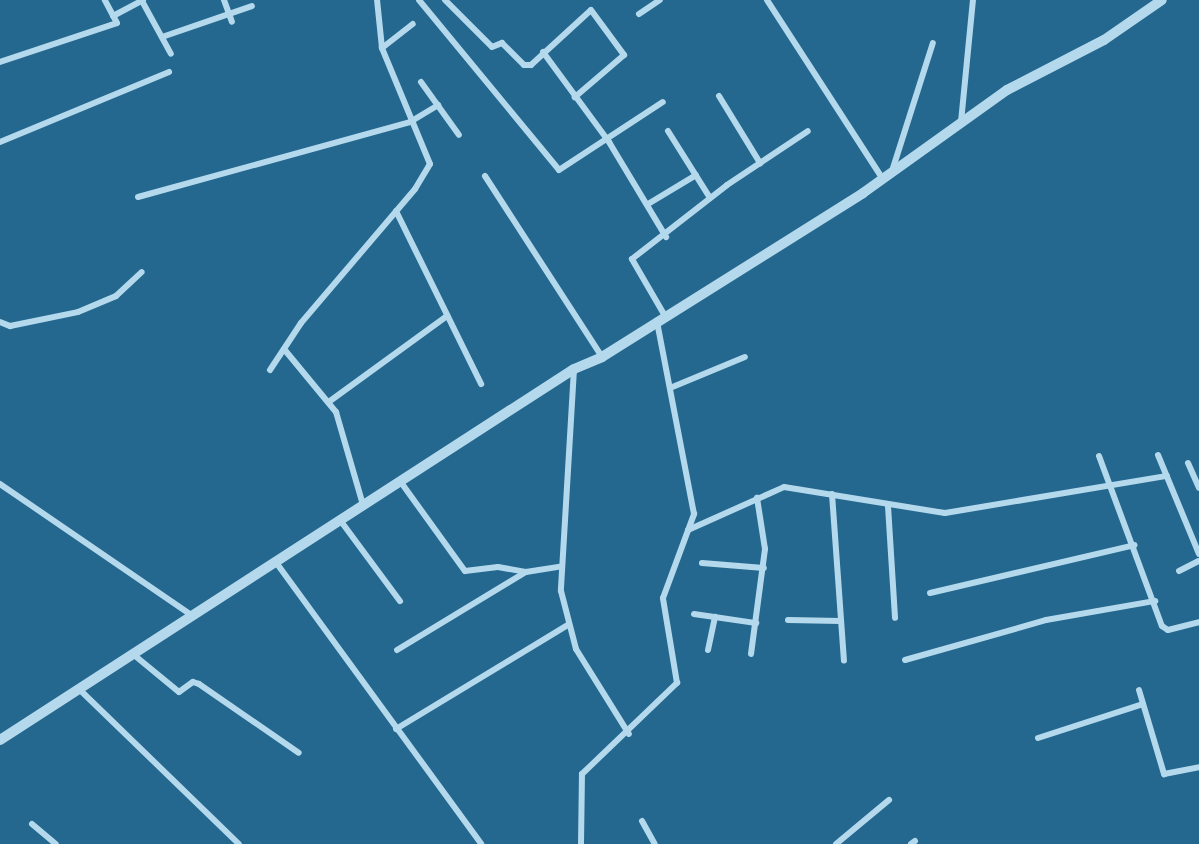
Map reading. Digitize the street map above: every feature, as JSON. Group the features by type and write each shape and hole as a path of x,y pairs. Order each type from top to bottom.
{"street":[{"path":"0,62 117,23 105,0"},
{"path":"113,16 142,0 171,54"},
{"path":"224,0 232,22"},
{"path":"270,370 284,349 396,211 430,164 410,122 398,77 382,48 377,0"},
{"path":"419,0 559,170 609,142 663,102"},
{"path":"446,0 492,47 502,43 524,65 591,10 621,46 620,64 575,97"},
{"path":"639,14 650,3 660,0"},
{"path":"767,0 882,178"},
{"path":"961,126 974,0"},
{"path":"0,740 135,655 274,560 574,369 602,357 882,178 893,168 961,126 1007,90 1104,40 1162,0"},
{"path":"162,37 228,12 252,6"},
{"path":"382,48 413,24"},
{"path":"893,168 933,43"},
{"path":"543,51 609,142 666,237"},
{"path":"0,142 169,72"},
{"path":"421,82 459,135"},
{"path":"719,96 760,163"},
{"path":"138,197 410,122 438,105"},
{"path":"668,131 710,198"},
{"path":"581,844 582,774 629,734 677,683 663,598 688,530 693,503 670,388 661,318 632,259 666,237 710,198 808,131"},
{"path":"648,204 696,175"},
{"path":"485,176 602,357"},
{"path":"396,211 481,384"},
{"path":"0,322 10,326 78,312 116,296 142,272"},
{"path":"330,401 447,316"},
{"path":"284,349 330,401 363,505"},
{"path":"670,388 745,357"},
{"path":"574,369 562,566 568,626 584,665 629,734"},
{"path":"1158,455 1199,554"},
{"path":"1099,456 1168,630 1199,622"},
{"path":"1188,463 1199,488"},
{"path":"688,530 757,498 792,487 888,506 945,513 1112,489 1167,476"},
{"path":"400,480 465,571 498,567 526,572 562,566"},
{"path":"0,484 194,616"},
{"path":"832,494 844,661"},
{"path":"751,654 764,568 757,498"},
{"path":"888,506 895,618"},
{"path":"340,520 400,601"},
{"path":"930,593 1134,545"},
{"path":"274,560 482,844"},
{"path":"1179,571 1199,561"},
{"path":"702,563 764,568"},
{"path":"397,650 526,572"},
{"path":"905,660 1046,620 1155,601"},
{"path":"694,614 756,623"},
{"path":"708,650 715,617"},
{"path":"788,620 840,621"},
{"path":"396,729 568,626"},
{"path":"135,655 179,692 193,682 199,684 299,753"},
{"path":"80,690 239,844"},
{"path":"1139,690 1164,774 1199,767"},
{"path":"1038,738 1143,704"},
{"path":"836,844 889,800"},
{"path":"642,821 655,844"},
{"path":"32,824 56,844"}]}
